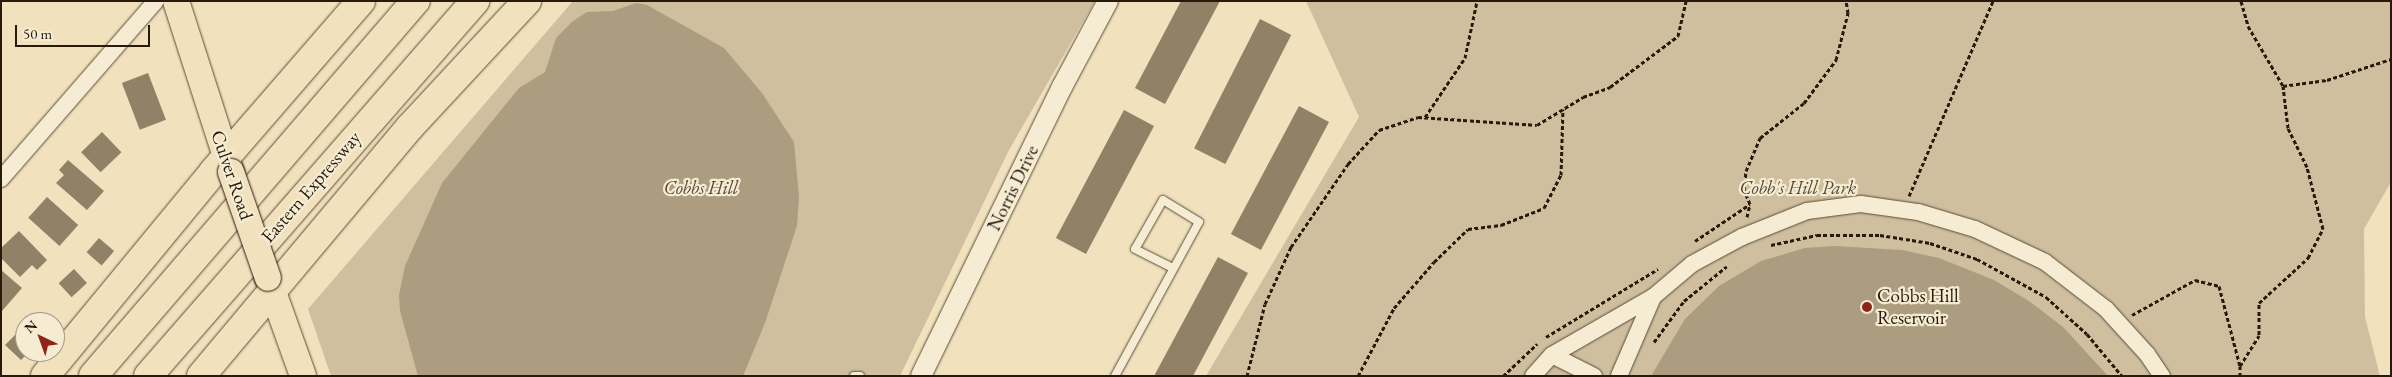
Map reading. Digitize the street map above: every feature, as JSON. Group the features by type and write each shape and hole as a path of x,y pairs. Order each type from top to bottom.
{"highway":[{"path":"45,376 228,164 361,1"},
{"path":"94,376 416,1"},
{"name":"Eastern Expressway","path":"148,376 475,1"},
{"path":"200,376 270,285 410,127 527,1"}],"main road":[{"name":"Culver Road","path":"176,1 228,164 303,376"}],"street":[{"path":"1,179 156,1"},
{"name":"Norris Drive","path":"921,376 1062,87 1108,1"},
{"path":"1533,376 1552,355 1653,297 1692,264 1742,237 1807,211 1861,204 1903,210 1975,229 2044,262 2106,308 2162,376"},
{"path":"1618,376 1653,297"},
{"path":"1552,355 1594,376"}],"lane":[{"path":"1115,376 1199,222 1163,200 1135,248 1173,268"},
{"path":"854,376 860,376"}],"path":[{"path":"1425,118 1465,58 1477,1"},
{"path":"1247,376 1265,304 1291,247 1316,207 1348,164 1379,130 1418,117 1537,125 1564,109 1610,87 1678,36 1686,1"},
{"path":"1742,237 1750,204 1744,190 1746,171 1760,138 1804,103 1836,60 1848,13 1846,1"},
{"path":"1903,210 1993,1"},
{"path":"2240,366 2259,335 2259,303 2308,258 2323,229 2307,168 2288,128 2283,86 2248,26 2241,1"},
{"path":"2283,86 2328,80 2391,59"},
{"path":"1358,376 1394,308 1434,262 1468,229 1501,225 1544,208 1560,175 1564,109"},
{"path":"1687,247 1750,204"},
{"path":"1761,248 1789,240 1849,234 1905,238 1953,250 2016,278 2046,297 2087,334 2122,376"},
{"path":"1653,344 1684,301 1734,262"},
{"path":"1502,376 1556,330 1666,263"},
{"path":"2119,322 2195,280 2219,286 2240,366 2240,376"}],"green space":[{"name":"Cobbs Hill","path":"573,1 1095,1 1009,150 900,376 331,376 308,309"},
{"name":"Cobb's Hill Park","path":"1306,1 2391,1 2391,182 2364,229 2365,317 2380,376 1206,376 1359,117"}],"shaded area":[{"path":"636,3 647,5 724,48 762,93 794,142 799,197 797,226 765,323 743,376 418,376 400,311 399,295 405,266 442,183 519,88 545,72 556,38 573,21 587,12 613,11"},
{"name":"Cobbs Hill Reservoir","path":"1834,246 1902,250 1939,258 1994,280 2029,301 2063,327 2108,376 1651,376 1685,319 1719,286 1761,261 1805,248"}],"building":[{"path":"1181,1 1220,1 1165,104 1135,88"},
{"path":"1260,19 1291,35 1225,164 1194,148"},
{"path":"148,73 166,120 140,130 122,83"},
{"path":"1299,106 1329,122 1261,250 1231,234"},
{"path":"1124,110 1154,126 1086,254 1056,238"},
{"path":"102,132 121,152 101,172 81,152"},
{"path":"68,160 104,191 87,210 56,183 64,175 59,170"},
{"path":"47,197 78,225 59,246 28,218"},
{"path":"19,231 47,260 37,270 32,265 20,277 1,258 1,248"},
{"path":"99,238 114,251 102,265 87,252"},
{"path":"1218,257 1248,273 1193,376 1154,376"},
{"path":"74,269 87,283 72,297 59,283"},
{"path":"1,270 22,288 2,311 1,310"},
{"path":"15,335 15,354 5,345"}],"place":[{"name":"Cobbs Hill Reservoir","path":"1867,307"}]}
